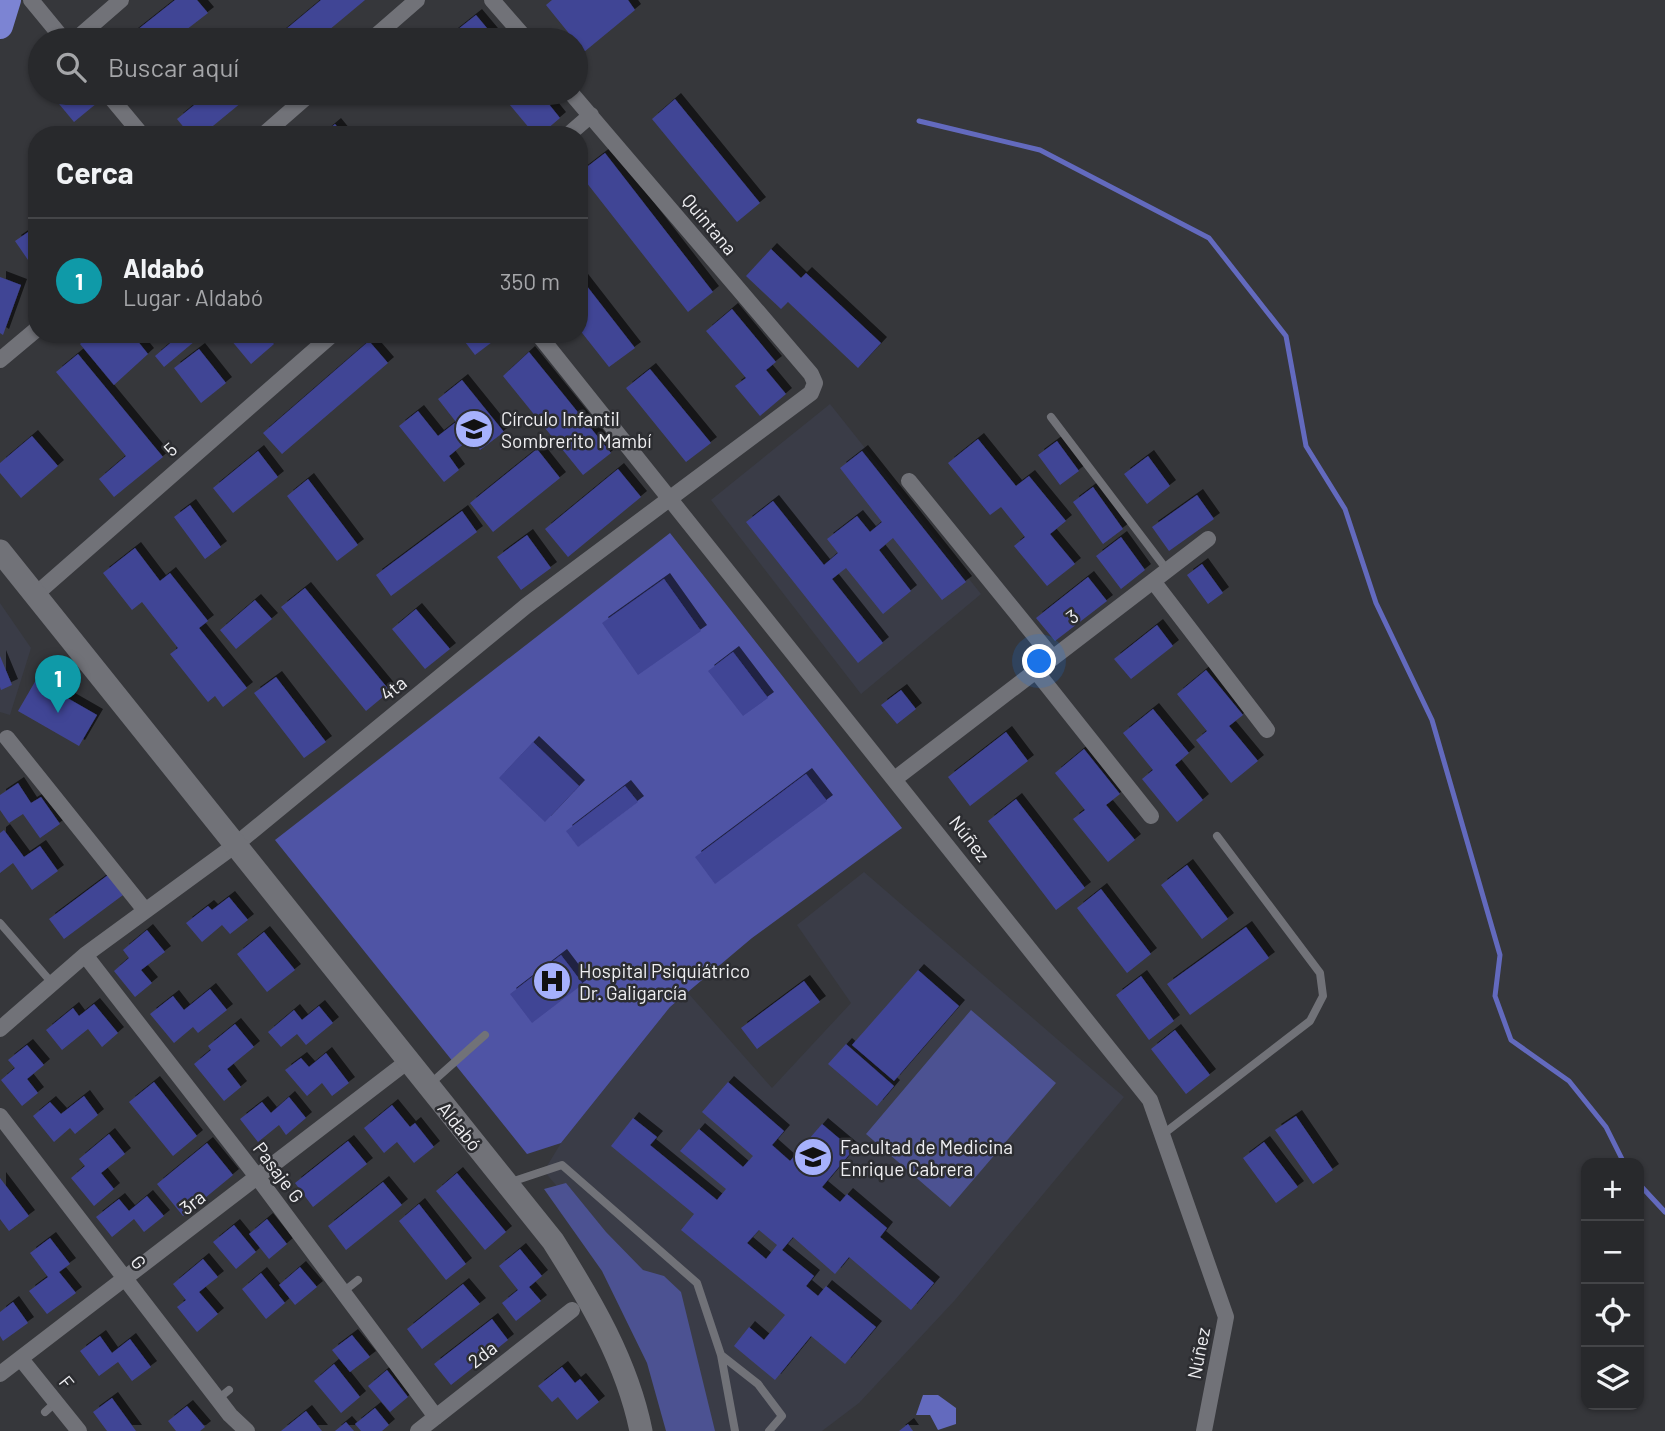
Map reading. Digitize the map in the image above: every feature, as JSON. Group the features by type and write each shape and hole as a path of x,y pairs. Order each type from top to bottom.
{"highway":[{"path":"0,26 8,0"}],"main road":[{"name":"Aldabó","path":"0,551 234,846 554,1241 590,1300 635,1401 641,1431"}],"street":[{"path":"32,0 54,28"},
{"path":"89,28 121,0"},
{"path":"385,28 417,0"},
{"path":"492,0 516,28"},
{"path":"117,105 134,126"},
{"path":"273,126 297,105"},
{"name":"Quintana","path":"582,105 811,374 815,383"},
{"path":"578,126 591,115"},
{"path":"0,360 28,337"},
{"name":"5","path":"35,595 313,343"},
{"name":"Núñez","path":"545,343 1150,1100 1226,1317 1204,1431"},
{"name":"4ta","path":"0,1029 85,955 144,909 234,846 526,606 811,393 815,383"},
{"path":"909,481 1052,657"},
{"name":"3","path":"895,778 1208,539"},
{"path":"1153,581 1267,730"},
{"path":"1035,670 1152,817"},
{"path":"7,738 144,909"},
{"name":"Pasaje G","path":"85,955 258,1178 436,1417"},
{"name":"3ra","path":"0,1374 408,1061"},
{"name":"G","path":"0,1116 126,1279 223,1395 247,1431"},
{"name":"2da","path":"418,1431 483,1383 572,1310"},
{"name":"F","path":"21,1359 51,1407 79,1431"}],"lane":[{"path":"1051,417 1167,570"},
{"path":"1162,1135 1310,1021 1324,996 1320,973 1217,836"},
{"path":"0,923 52,984"},
{"path":"428,1086 485,1035"},
{"path":"507,1184 562,1165 697,1283 721,1354 735,1431"},
{"path":"343,1292 358,1280"},
{"path":"721,1354 758,1384 782,1416 768,1431"}],"shaded area":[{"path":"830,404 981,594 861,694 711,500"},
{"path":"670,533 902,828 752,938 670,1007 561,1143 527,1154 275,840"},
{"path":"0,603 31,648 10,715 0,712"},
{"name":"Facultad de Medicina Enrique Cabrera","path":"864,872 1124,1097 955,1300 859,1403 822,1431 700,1431 672,1322 544,1171 561,1143 670,1007 688,993 772,1088 851,1003 797,925"},
{"path":"971,1010 1056,1083 950,1207 866,1134"},
{"path":"566,1183 606,1232 643,1270 664,1276 681,1292 715,1431 666,1431 647,1363 602,1271 544,1189"},
{"path":"923,1395 938,1395 956,1408 956,1424 938,1430 930,1415 916,1415"}],"building":[{"path":"175,0 197,0 208,13 189,28 140,28"},
{"path":"321,0 365,0 331,28 287,28"},
{"path":"552,0 628,0 635,10 588,49 588,28 565,28 546,5"},
{"path":"476,15 487,28 460,28"},
{"path":"675,99 760,203 737,222 652,119"},
{"path":"60,105 95,105 74,122"},
{"path":"194,105 238,105 213,126 183,126 177,119"},
{"path":"510,105 550,105 560,118 551,126 528,126"},
{"path":"605,153 713,292 688,312 588,184 588,166"},
{"path":"28,232 28,260 15,241"},
{"path":"771,249 801,278 806,273 881,343 858,368 788,302 781,309 746,276"},
{"path":"0,277 21,285 3,335 0,333"},
{"path":"588,288 635,348 609,367 588,340"},
{"path":"732,309 776,362 766,370 786,394 760,416 735,386 746,378 706,331"},
{"path":"139,343 148,354 114,385 80,344"},
{"path":"170,343 193,343 164,367 155,356"},
{"path":"234,343 273,343 274,344 251,364"},
{"path":"367,343 371,343 388,363 282,454 263,433"},
{"path":"466,343 491,343 475,355"},
{"path":"199,349 226,383 201,403 174,368"},
{"path":"529,352 611,453 583,475 503,376"},
{"path":"78,354 163,457 114,497 99,479 126,456 56,372"},
{"path":"650,369 711,443 686,462 626,388"},
{"name":"Círculo Infantil Sombrerito Mambí","path":"462,380 504,432 480,450 471,438 449,456 459,470 444,482 399,426 418,411 438,436 456,422 438,399"},
{"path":"32,436 58,466 21,498 0,473 0,463"},
{"path":"978,439 1016,486 1029,476 1066,521 1050,534 1075,564 1047,586 1014,546 1025,537 1001,507 990,515 948,463"},
{"path":"1057,441 1079,471 1060,485 1038,455"},
{"path":"537,449 560,478 493,532 470,503"},
{"path":"258,451 278,477 233,513 213,488"},
{"path":"862,451 966,582 942,600 893,538 879,550 911,591 883,614 846,568 832,579 883,643 858,663 746,522 773,501 824,565 838,553 827,539 857,516 870,532 882,522 840,468"},
{"path":"1148,456 1170,486 1147,504 1124,474"},
{"path":"618,469 641,497 568,557 545,529"},
{"path":"308,479 358,545 337,561 287,496"},
{"path":"1093,487 1123,529 1103,544 1073,502"},
{"path":"1197,495 1214,519 1169,551 1152,527"},
{"path":"190,505 221,547 205,559 174,517"},
{"path":"462,511 477,532 391,596 376,575"},
{"path":"527,535 551,568 521,590 497,557"},
{"path":"1121,537 1145,570 1121,589 1096,556"},
{"path":"135,548 160,581 170,573 208,621 199,628 247,688 223,707 215,696 208,702 170,654 178,648 142,602 132,610 103,573"},
{"path":"1202,564 1223,593 1208,604 1187,575"},
{"path":"1088,577 1107,601 1055,641 1036,618"},
{"path":"664,579 701,631 638,675 602,623"},
{"path":"305,588 390,691 366,711 281,607"},
{"path":"255,600 272,619 236,649 220,630"},
{"path":"416,609 450,649 425,669 392,629"},
{"path":"1157,625 1173,646 1131,679 1114,659"},
{"path":"733,652 768,698 743,716 708,671"},
{"path":"0,656 12,685 1,690 0,687"},
{"path":"1206,670 1243,715 1229,726 1258,761 1231,783 1196,740 1207,731 1177,694"},
{"path":"276,677 326,742 304,758 254,693"},
{"path":"36,680 97,715 79,746 18,711"},
{"path":"901,690 916,709 897,724 881,705"},
{"path":"1153,709 1189,753 1175,765 1203,800 1177,822 1142,779 1153,770 1123,733"},
{"path":"1006,732 1028,761 970,806 948,777"},
{"path":"533,742 579,786 545,822 499,778"},
{"path":"1084,749 1120,794 1106,805 1135,840 1108,862 1073,819 1085,810 1055,773"},
{"path":"806,774 827,801 715,884 695,857"},
{"path":"18,783 31,803 41,797 60,824 40,838 23,814 9,823 0,810 0,795"},
{"path":"625,786 638,802 578,847 566,831"},
{"path":"1016,799 1085,888 1056,910 988,821"},
{"path":"4,830 24,857 40,846 58,871 32,890 13,863 0,873 0,833"},
{"path":"1187,865 1228,919 1202,939 1161,885"},
{"path":"108,875 123,895 64,939 49,919"},
{"path":"1101,889 1151,954 1127,973 1077,908"},
{"path":"229,897 248,920 230,934 222,925 202,942 186,923 208,906 212,910"},
{"path":"1246,927 1269,958 1190,1015 1167,984"},
{"path":"147,930 165,952 141,970 152,983 135,997 114,971 129,958 123,950"},
{"path":"264,932 295,970 267,992 237,954"},
{"path":"561,955 583,984 532,1023 510,994"},
{"path":"918,970 959,1006 894,1081 852,1045"},
{"path":"1141,976 1174,1021 1149,1040 1116,995"},
{"path":"804,981 820,1002 757,1049 741,1028"},
{"path":"210,989 227,1010 198,1033 193,1027 174,1043 150,1014 173,996 184,1010"},
{"path":"94,1004 118,1033 102,1047 88,1029 62,1050 46,1030 73,1008 79,1016"},
{"path":"319,1006 333,1023 306,1045 297,1034 281,1047 268,1032 294,1010 302,1020"},
{"path":"235,1024 254,1047 227,1069 241,1087 224,1101 194,1064 211,1050 208,1046"},
{"path":"1175,1030 1210,1075 1186,1094 1151,1049"},
{"path":"846,1044 894,1086 877,1106 828,1064"},
{"path":"27,1045 44,1065 27,1079 38,1093 22,1106 1,1080 15,1068 8,1060"},
{"path":"326,1053 349,1083 332,1096 322,1083 307,1096 285,1070 301,1058 309,1067"},
{"path":"154,1082 197,1136 173,1156 129,1102"},
{"path":"728,1082 784,1131 772,1145 790,1161 822,1124 853,1150 822,1187 840,1202 847,1194 887,1228 880,1237 934,1283 911,1310 849,1257 835,1274 793,1237 782,1250 814,1276 806,1286 818,1296 826,1286 876,1327 845,1364 811,1336 775,1380 734,1346 749,1327 764,1340 785,1315 681,1230 694,1214 611,1146 633,1118 657,1137 650,1145 717,1200 726,1189 680,1151 699,1129 743,1167 753,1156 702,1112","holes":["759,1230 777,1245 766,1259 747,1243"]},
{"path":"84,1096 98,1115 75,1134 70,1128 54,1142 33,1116 50,1102 61,1114"},
{"path":"289,1097 306,1118 286,1135 279,1125 258,1142 240,1119 262,1102 271,1113"},
{"path":"392,1105 410,1127 415,1123 434,1147 414,1163 397,1142 384,1153 364,1128"},
{"path":"1296,1116 1333,1170 1313,1184 1275,1130"},
{"path":"109,1134 125,1154 101,1173 114,1189 94,1206 71,1178 85,1166 79,1159"},
{"path":"348,1141 367,1164 313,1207 295,1183"},
{"path":"1264,1142 1298,1187 1276,1203 1243,1158"},
{"path":"207,1143 233,1175 183,1216 157,1184"},
{"path":"457,1173 506,1232 485,1250 436,1191"},
{"path":"0,1178 29,1216 9,1231 0,1219"},
{"path":"383,1182 402,1205 346,1250 328,1226"},
{"path":"147,1196 164,1216 144,1232 134,1219 112,1237 96,1217 119,1199 129,1211"},
{"path":"419,1204 466,1264 446,1280 399,1221"},
{"path":"267,1219 287,1244 269,1259 249,1234"},
{"path":"234,1225 256,1252 236,1269 213,1242"},
{"path":"50,1238 70,1264 59,1272 76,1293 47,1314 29,1291 48,1277 30,1253"},
{"path":"520,1249 542,1276 529,1287 541,1301 516,1321 502,1303 518,1290 499,1266"},
{"path":"203,1259 218,1277 199,1292 218,1314 197,1332 177,1307 186,1300 173,1284"},
{"path":"300,1267 317,1287 295,1305 279,1285"},
{"path":"261,1273 285,1303 266,1319 242,1289"},
{"path":"463,1284 480,1304 422,1349 407,1329"},
{"path":"13,1302 28,1323 3,1341 0,1336 0,1312"},
{"path":"492,1319 508,1340 451,1385 434,1364"},
{"path":"352,1335 370,1357 350,1372 332,1350"},
{"path":"100,1336 112,1353 130,1339 151,1367 132,1381 118,1362 99,1376 80,1351"},
{"path":"334,1364 360,1397 341,1413 314,1381"},
{"path":"562,1367 575,1383 580,1379 599,1402 577,1420 558,1397 552,1402 538,1386"},
{"path":"387,1370 408,1397 390,1412 368,1386"},
{"path":"112,1398 136,1431 107,1431 93,1412"},
{"path":"187,1406 205,1427 200,1431 176,1431 168,1421"},
{"path":"375,1408 389,1425 382,1431 361,1431 355,1424"},
{"path":"306,1411 322,1431 281,1431"},
{"path":"346,1422 354,1431 335,1431"},
{"path":"908,1424 913,1431 899,1431"}],"waterway":[{"path":"919,121 1040,150 1209,238 1286,336 1306,446 1345,509 1376,603 1432,720 1500,955 1495,996 1511,1040 1569,1081 1606,1127 1622,1158"},
{"path":"1644,1189 1665,1212"}],"place":[{"name":"Círculo Infantil Sombrerito Mambí","path":"474,429"},
{"name":"Aldabó","path":"58,713"},
{"name":"Hospital Psiquiátrico Dr. Galigarcía","path":"552,981"},
{"name":"Facultad de Medicina Enrique Cabrera","path":"813,1157"}]}
